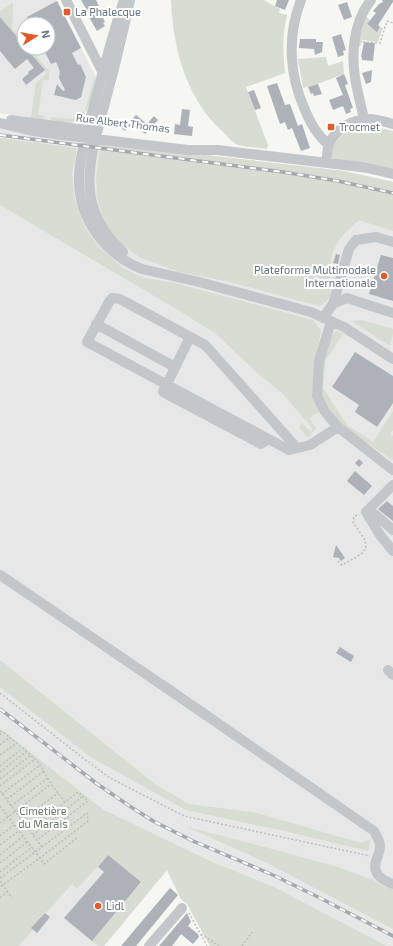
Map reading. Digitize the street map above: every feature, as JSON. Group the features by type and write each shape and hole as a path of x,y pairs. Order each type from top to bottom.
{"street":[{"path":"66,0 110,86"},
{"path":"92,135 103,72 116,20 124,0"},
{"path":"130,0 110,86 80,168 80,190 83,208 96,233 115,254 130,264 142,269 311,312 344,328 393,359"},
{"path":"301,0 292,38 292,61 294,75 299,94 310,121 317,133 329,145"},
{"path":"364,119 354,77 353,61 356,31 360,18 371,0"},
{"name":"Rue Albert Thomas","path":"0,119 92,135"},
{"path":"326,163 329,145 336,134 345,126 364,119 377,120 393,124"},
{"name":"Rue Albert Thomas","path":"0,123 38,132 92,135 190,144 242,153 367,168 393,174"},
{"path":"393,242 376,237 356,240 349,249 327,320 318,360 317,396 325,412 338,427 393,470"},
{"path":"297,448 205,345 120,299 112,298 87,342 289,450 310,445 338,427"},
{"path":"333,304 347,298 393,313"},
{"path":"96,324 175,367"},
{"path":"166,385 190,336"},
{"path":"367,513 393,486"},
{"path":"367,513 376,515 393,530"},
{"path":"367,513 380,535 389,548 393,551"},
{"path":"0,575 374,831 380,847 376,863 377,874 382,879 393,884"},
{"path":"149,946 182,908"}],"path":[{"path":"354,48 361,48 363,41 380,43 387,21 393,23"},
{"path":"338,561 341,564 346,564 365,550 365,540 353,522 354,517 361,512 367,513"},
{"path":"0,693 110,778 184,816 358,854 378,857"},
{"path":"0,731 4,732 35,759 65,802"},
{"path":"0,735 4,732"},
{"path":"0,745 10,738"},
{"path":"0,755 17,743"},
{"path":"0,766 23,748"},
{"path":"0,772 27,751"},
{"path":"0,779 31,755"},
{"path":"0,786 35,759"},
{"path":"2,794 40,765"},
{"path":"6,800 44,771"},
{"path":"11,806 48,778"},
{"path":"0,823 51,784"},
{"path":"0,792 42,847"},
{"path":"28,829 78,792 88,801 37,840"},
{"path":"22,820 58,793"},
{"path":"33,835 83,796"},
{"path":"0,806 44,864 78,838"},
{"path":"0,878 87,813 88,821 0,887"},
{"path":"0,836 15,825"},
{"path":"0,845 19,831"},
{"path":"0,854 23,836"},
{"path":"0,863 28,842"},
{"path":"0,872 32,847"},
{"path":"0,881 12,898"},
{"path":"0,898 7,892"},
{"path":"182,908 184,904 207,946"},
{"path":"242,946 252,932"},
{"path":"201,934 219,946"}],"shaded area":[{"path":"0,0 56,0 96,77 87,110 78,120 68,123 0,113"},
{"path":"0,128 101,143 344,171 393,182 393,946 210,946 187,904 181,899 167,870 104,946 0,946 104,810 0,729"}],"green space":[{"path":"170,0 264,0 280,9 279,13 287,15 283,44 285,73 246,87 268,145 267,149 242,146 234,143 210,119 200,104 184,72 175,37"},
{"path":"13,3 12,29 16,33 16,36 0,17 0,11"},
{"path":"366,17 370,20 367,25 377,31 380,27 383,28 378,42 363,40 360,47 358,47 359,40"},
{"path":"33,56 36,56 49,71 49,80 43,80 38,115 45,116 44,119 31,118 36,83 46,74 45,70"},
{"path":"326,57 328,66 343,61 344,74 303,88 298,59"},
{"path":"96,77 87,110 79,120 65,123 51,120 51,117 72,119 85,111 94,78"},
{"path":"359,127 393,131 393,169 332,159 331,151 338,138 350,129"},
{"path":"0,138 76,148 72,173 74,197 83,224 97,245 123,268 144,278 175,283 313,320 321,331 315,363 315,396 319,412 309,418 316,428 308,438 299,427 302,423 311,432 313,429 283,394 256,372 216,334 0,205"},
{"path":"101,143 344,171 393,182 393,231 359,220 349,229 334,249 330,268 331,293 328,300 319,306 230,282 179,272 141,258 116,240 103,219 97,196 96,176"},
{"path":"362,320 393,329 390,346 353,322"},
{"path":"337,331 343,334 325,361 323,388 347,425 373,442 393,411 393,430 390,434 393,436 393,460 360,439 349,430 339,421 323,400 320,388 322,363 330,337"},
{"path":"0,660 155,784 189,804 257,813 361,843 371,839 368,851 186,810 92,758 0,687"},
{"name":"Cimetière du Marais","path":"0,729 104,810 210,861 274,887 387,946 210,946 187,904 181,899 167,870 104,946 98,946 92,941 141,883 108,855 77,889 72,884 47,912 46,911 32,928 33,930 19,946 0,946"},
{"path":"187,827 341,868 393,889 393,929 267,863"}],"building":[{"path":"81,0 96,0 99,6 97,7 105,22 103,23 105,26 97,31"},
{"path":"277,0 289,0 285,10 275,6"},
{"path":"382,0 393,0 393,2 378,25 380,27 377,32 367,24 376,13 373,11 383,2"},
{"path":"57,1 81,48 72,53 78,65 80,64 86,77 81,97 76,100 54,95 57,84 63,91 65,90 59,78 60,71 56,62 51,64 47,56 56,56 56,16 29,16"},
{"path":"347,2 352,17 344,20 338,5"},
{"path":"0,17 16,36 16,56 33,56 45,70 26,85 22,79 34,68 27,59 15,69 0,51"},
{"path":"341,34 346,50 343,51 344,55 338,57 332,37"},
{"path":"300,39 316,39 316,42 323,42 322,52 315,55 314,49 299,48"},
{"path":"364,42 375,43 373,61 362,60 361,57"},
{"path":"372,70 371,82 366,84 362,73"},
{"path":"344,74 348,84 345,85 353,108 350,109 351,112 346,114 343,106 333,110 329,100 343,95 336,78"},
{"path":"277,83 285,105 290,104 298,126 302,124 310,148 301,151 292,128 288,130 285,122 280,124 267,86"},
{"path":"318,84 322,94 314,96 313,93 311,94 308,87"},
{"path":"254,90 261,108 255,110 248,92"},
{"path":"182,109 190,110 188,126 193,127 192,136 174,134 175,124 180,125"},
{"path":"136,115 147,124 154,116 158,120 145,134 131,120"},
{"path":"126,121 131,125 125,131 120,127"},
{"path":"336,254 340,255 338,264 333,263"},
{"name":"Plateforme Multimodale Internationale","path":"381,255 393,258 393,301 369,294"},
{"path":"355,352 393,376 393,403 377,427 355,412 359,405 332,387"},
{"path":"359,459 363,463 359,467 355,463"},
{"path":"355,471 372,486 364,495 347,481"},
{"path":"387,501 393,506 393,521 378,509"},
{"path":"336,545 345,558 341,561 339,558 333,557"},
{"path":"340,647 354,656 351,662 336,653"},
{"name":"Lidl","path":"108,855 141,882 92,941 64,918 104,872 98,867"},
{"path":"170,888 178,895 136,946 121,946"},
{"path":"45,913 50,917 37,933 31,928"},
{"path":"187,913 191,922 188,926 198,934 199,937 193,944 181,934 172,946 159,946"}],"railway":[{"path":"0,135 283,172 338,181 393,193"},
{"path":"0,709 96,783 153,821 193,841 273,875 393,936"}],"place":[{"name":"La Phalecque","path":"67,12"},
{"name":"Trocmet","path":"331,127"},
{"name":"Plateforme Multimodale Internationale","path":"384,276"},
{"name":"Lidl","path":"98,906"}]}
